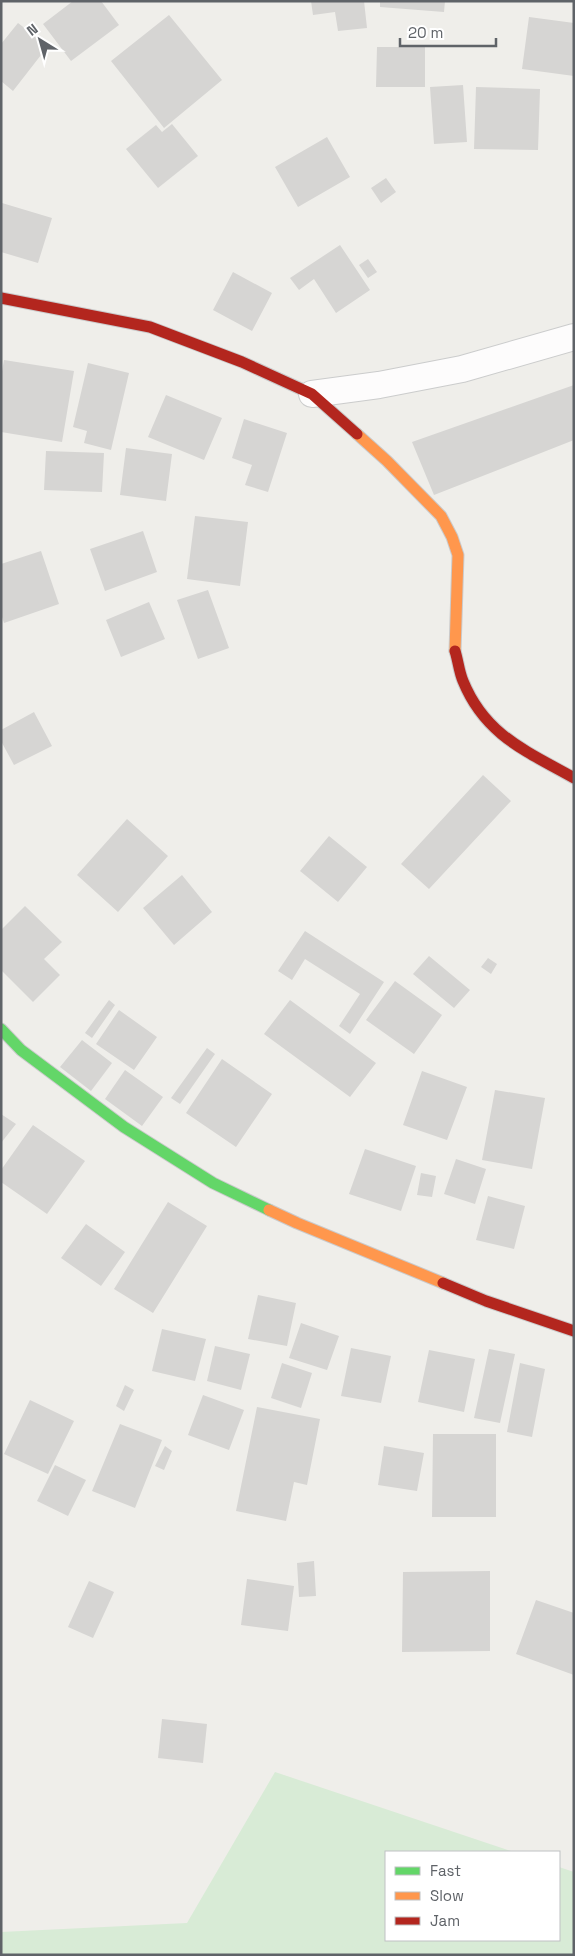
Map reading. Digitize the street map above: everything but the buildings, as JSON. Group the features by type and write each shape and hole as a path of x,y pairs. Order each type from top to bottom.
{"street":[{"path":"1,298 150,327 242,362 312,394 387,461 441,516 452,537 458,555 455,649 462,680 482,714 511,744 574,778"},
{"path":"312,394 462,369 574,337"},
{"path":"1,1029 21,1050 124,1127 213,1183 306,1227 486,1301 574,1331"}],"green space":[{"path":"275,1772 511,1851 385,1851 385,1941 560,1941 560,1867 574,1872 574,1955 1,1955 1,1932 187,1923"}],"traffic: fast":[{"path":"1,1029 21,1050 124,1127 213,1183 269,1210"}],"traffic: slow":[{"path":"357,434 387,461 441,516 452,537 458,555 455,651"},
{"path":"269,1210 443,1283"}],"traffic: jam":[{"path":"1,298 150,327 242,362 312,394 357,434"},
{"path":"455,651 462,677 472,700 495,728 524,750 574,778"},
{"path":"443,1283 486,1301 574,1331"}]}
